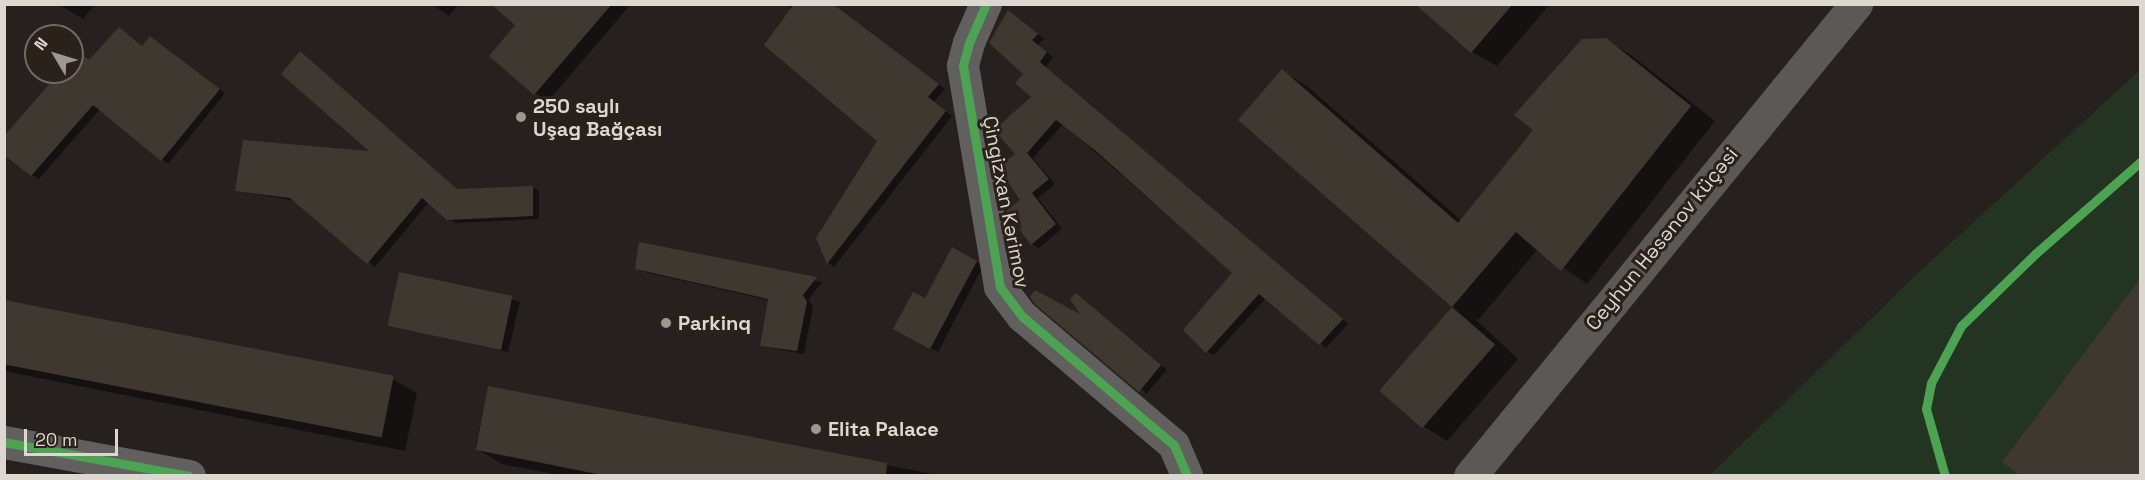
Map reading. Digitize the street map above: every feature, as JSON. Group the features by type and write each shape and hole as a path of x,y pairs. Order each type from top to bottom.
{"main road":[{"name":"Ceyhun Həsənov küçəsi","path":"1470,476 1856,4"}],"street":[{"name":"Çingizxan Kərimov","path":"986,4 969,43 963,66 1000,287 1023,317 1174,445 1187,476"},
{"path":"4,442 189,476"}],"green space":[{"path":"2140,70 2140,475 1709,476 1918,273"}],"building":[{"path":"491,4 612,4 534,95 489,56 515,25"},
{"path":"794,4 833,4 939,84 928,97 946,111 827,264 816,238 877,141 764,45"},
{"path":"1415,4 1513,4 1471,53"},
{"path":"1008,10 1038,34 1032,40 1047,52 1040,62 1343,319 1319,345 1259,294 1206,353 1183,330 1232,273 1096,151 1056,120 1027,153 1049,179 1032,193 1056,224 1031,245 1006,211 1020,200 998,167 1015,154 994,130 1031,97 1015,83 1023,74 989,43"},
{"path":"119,27 142,46 150,36 220,89 161,161 93,105 31,176 4,155 4,136 50,84 84,84 84,56 89,60"},
{"path":"1606,38 1691,106 1561,271 1516,232 1452,307 1238,120 1282,69 1458,223 1533,130 1514,115 1582,39"},
{"path":"300,51 457,189 533,186 533,216 447,220 422,198 367,264 290,198 235,191 243,140 369,151 281,74"},
{"path":"639,242 817,277 803,295 807,302 797,351 760,346 768,299 635,269"},
{"path":"952,247 977,261 930,349 893,329 913,292 925,298"},
{"path":"399,272 512,296 501,350 388,326"},
{"path":"2140,279 2140,476 2021,476 2002,462"},
{"path":"1035,290 1080,314 1070,299 1076,293 1161,365 1139,392 1036,305 1030,297"},
{"path":"4,300 394,376 382,438 4,364"},
{"path":"1452,307 1495,344 1422,428 1379,391"},
{"path":"488,386 887,463 886,476 607,476 476,450"}],"cycle path":[{"path":"986,4 969,43 963,66 1000,287 1023,317 1174,445 1187,476"},
{"path":"1945,476 1926,409 1931,383 1961,326 2035,254 2140,162"},
{"path":"4,442 189,476"}],"place":[{"name":"250 saylı Uşag Bağçası","path":"521,117"},
{"name":"Parkinq","path":"666,323"},
{"name":"Elita Palace","path":"816,429"}]}
